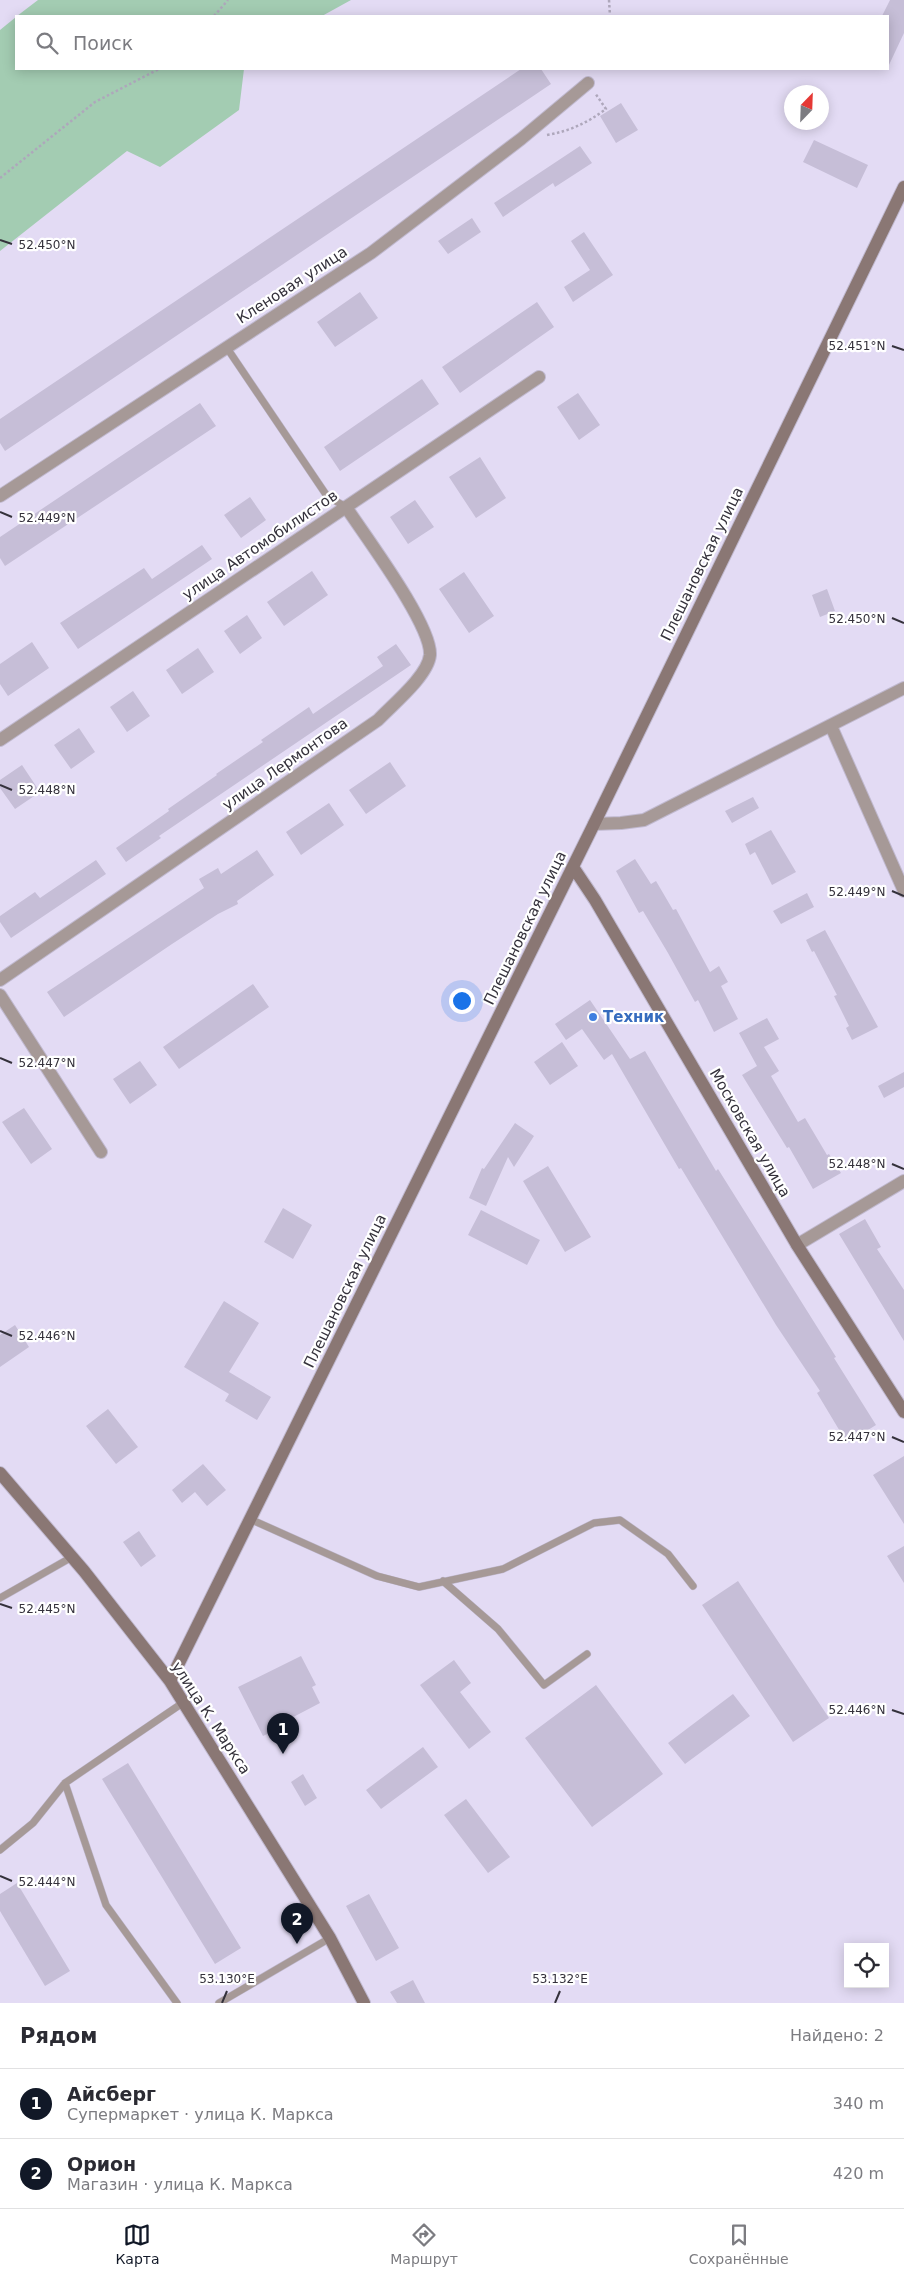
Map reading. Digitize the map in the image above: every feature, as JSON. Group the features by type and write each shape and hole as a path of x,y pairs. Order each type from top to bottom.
{"main road":[{"name":"Плешановская улица","path":"170,1681 573,867 904,187"},
{"name":"Московская улица","path":"573,867 600,909 797,1245 904,1412"},
{"name":"улица К. Маркса","path":"0,1473 72,1557 170,1681 330,1938 364,2003"}],"street":[{"name":"Кленовая улица","path":"0,496 371,253 521,139 588,83"},
{"name":"улица Автомобилистов","path":"0,740 539,377"},
{"name":"улица Лермонтова","path":"0,980 378,720 421,675 430,656 428,642 414,612 346,507"},
{"path":"594,824 644,820 904,688"},
{"path":"831,726 904,891"},
{"path":"0,995 101,1152"},
{"path":"797,1245 904,1182"}],"lane":[{"path":"227,348 327,496 346,507"},
{"path":"250,1519 377,1576 419,1586 503,1569 594,1523 620,1520 668,1554 692,1586"},
{"path":"0,1598 72,1557"},
{"path":"444,1581 498,1629 544,1685 587,1654"},
{"path":"0,1850 33,1823 65,1783 184,1702"},
{"path":"65,1783 106,1905 177,2003"},
{"path":"219,2003 330,1938"}],"path":[{"path":"215,15 228,0"},
{"path":"608,0 610,15"},
{"path":"0,178 95,102 157,70"},
{"path":"521,139 566,132 586,124 606,109 588,83"}],"green space":[{"path":"38,0 351,0 324,15 18,15"},
{"path":"15,18 15,70 244,70 239,110 160,167 127,151 0,251 0,30"}],"building":[{"path":"890,0 904,0 904,33 889,65 889,15 882,15"},
{"path":"520,70 542,70 551,84 5,451 0,443 0,419"},
{"path":"621,103 638,130 616,143 600,116"},
{"path":"814,140 868,165 857,188 803,162"},
{"path":"580,146 592,163 555,187 553,183 503,217 494,203"},
{"path":"472,218 481,232 448,254 438,241"},
{"path":"584,232 613,275 573,302 564,287 590,270 571,241"},
{"path":"360,292 378,318 335,347 317,322"},
{"path":"537,302 554,327 460,393 442,367"},
{"path":"422,379 439,404 340,471 324,447"},
{"path":"578,393 600,425 579,440 557,407"},
{"path":"200,403 216,426 5,566 0,558 0,537"},
{"path":"480,457 506,498 476,518 449,477"},
{"path":"250,497 266,520 241,538 224,515"},
{"path":"415,500 434,527 408,544 390,517"},
{"path":"202,545 212,559 78,649 60,623 144,568 152,579"},
{"path":"312,571 328,595 284,626 267,602"},
{"path":"464,572 494,616 469,633 439,589"},
{"path":"827,589 835,611 820,617 812,595"},
{"path":"247,615 262,638 240,654 224,631"},
{"path":"32,642 49,668 8,696 0,684 0,664"},
{"path":"396,644 411,665 159,836 161,838 126,862 116,848 169,811 168,809 216,774 263,742 261,740 309,707 313,714 383,666 377,657"},
{"path":"198,648 214,672 182,694 166,670"},
{"path":"133,691 150,716 127,732 110,707"},
{"path":"79,728 95,752 71,769 54,745"},
{"path":"390,762 406,786 366,814 349,790"},
{"path":"22,765 40,792 15,809 0,788 0,780"},
{"path":"753,797 759,808 732,823 725,811"},
{"path":"329,803 344,825 301,855 286,832"},
{"path":"771,830 796,872 772,885 755,852 750,855 745,844"},
{"path":"257,850 274,875 237,901 238,904 218,914 64,1017 47,992 204,888 199,879 218,868 221,874"},
{"path":"635,859 651,884 656,881 673,910 676,909 710,972 719,966 728,982 721,986 738,1019 714,1032 698,1000 695,1002 643,911 639,913 616,871"},
{"path":"96,860 106,874 11,938 0,922 0,916 35,892 40,898"},
{"path":"807,893 814,907 781,924 773,911"},
{"path":"825,930 878,1027 852,1040 846,1028 849,1026 834,996 837,995 814,951 812,952 806,940"},
{"path":"253,984 269,1007 179,1069 163,1047"},
{"path":"590,1000 630,1059 645,1051 716,1171 718,1169 836,1357 834,1358 876,1425 847,1443 817,1393 820,1391 776,1325 681,1168 679,1169 612,1054 604,1060 582,1029 566,1040 555,1024"},
{"path":"767,1018 779,1039 764,1047 779,1071 771,1076 798,1122 805,1118 827,1155 829,1154 841,1173 813,1189 789,1147 787,1148 742,1075 757,1066 739,1033"},
{"path":"562,1042 578,1066 550,1085 534,1062"},
{"path":"140,1061 157,1085 130,1104 113,1079"},
{"path":"904,1072 904,1087 884,1098 878,1086"},
{"path":"24,1108 52,1149 31,1164 2,1122"},
{"path":"515,1123 534,1136 514,1167 508,1157 486,1206 469,1198 482,1168 484,1169"},
{"path":"548,1166 591,1237 565,1252 523,1181"},
{"path":"283,1208 312,1225 293,1259 264,1242"},
{"path":"481,1210 540,1240 527,1265 468,1235"},
{"path":"865,1219 881,1247 877,1249 904,1290 904,1341 839,1234"},
{"path":"224,1301 259,1323 229,1372 271,1397 257,1420 225,1401 229,1394 184,1367"},
{"path":"15,1325 29,1347 0,1367 0,1335"},
{"path":"108,1409 138,1447 116,1464 86,1426"},
{"path":"904,1456 904,1524 873,1475"},
{"path":"203,1464 226,1490 207,1506 195,1492 182,1503 172,1490"},
{"path":"139,1531 156,1556 141,1567 123,1542"},
{"path":"904,1546 904,1583 887,1556"},
{"path":"738,1581 829,1718 793,1742 702,1605"},
{"path":"301,1656 316,1685 312,1687 320,1703 280,1724 282,1727 263,1736 238,1687"},
{"path":"454,1660 471,1683 460,1692 491,1732 469,1749 420,1685"},
{"path":"596,1685 663,1774 592,1827 525,1738"},
{"path":"733,1694 750,1716 685,1764 668,1743"},
{"path":"423,1747 438,1767 381,1809 366,1790"},
{"path":"128,1763 241,1948 215,1964 102,1779"},
{"path":"303,1774 317,1798 305,1806 291,1782"},
{"path":"466,1799 510,1857 488,1873 444,1815"},
{"path":"17,1883 70,1971 45,1986 0,1911 0,1894"},
{"path":"369,1894 399,1948 376,1961 346,1906"},
{"path":"413,1980 425,2003 397,2003 390,1992"}],"place":[{"name":"Техник","path":"593,1017"},
{"name":"Айсберг","path":"283,1754"},
{"name":"Орион","path":"297,1944"}]}
